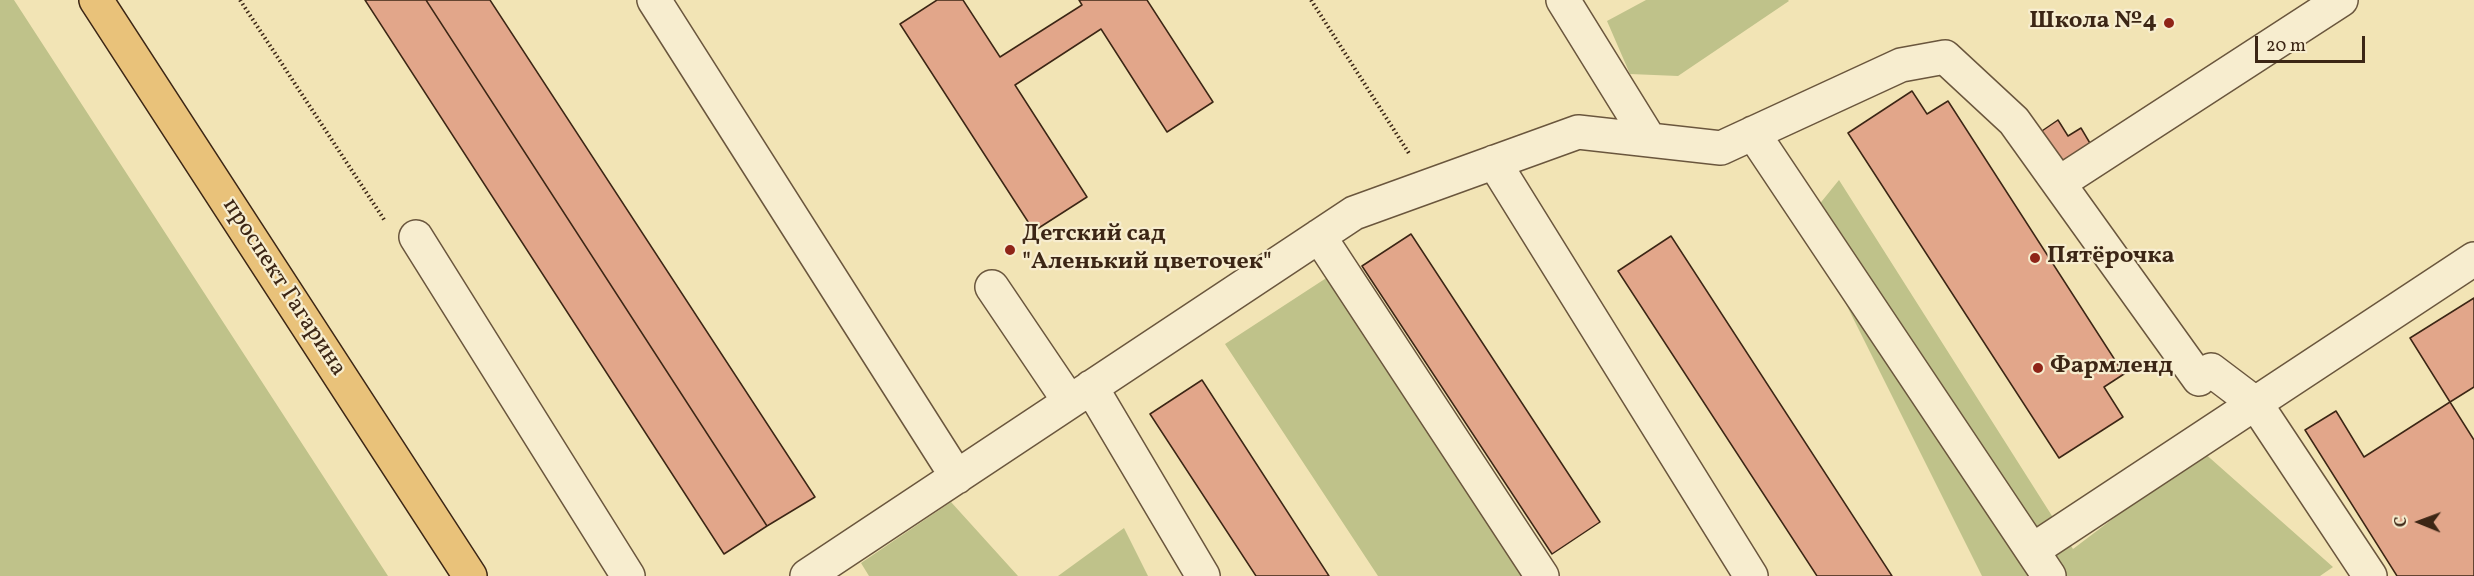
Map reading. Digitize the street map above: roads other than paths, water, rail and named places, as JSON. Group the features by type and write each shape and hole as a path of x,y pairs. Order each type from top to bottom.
{"main road":[{"name":"проспект Гагарина","path":"96,0 470,576"}],"lane":[{"path":"654,0 957,477"},
{"path":"1563,0 1649,139"},
{"path":"2059,183 2341,0"},
{"path":"807,576 1354,213 1578,132 1721,148 1901,65 1945,57 2014,121 2205,374 2256,404 2364,574"},
{"path":"1753,133 2041,563 2256,404 2474,259"},
{"path":"1494,162 1751,576"},
{"path":"1319,236 1542,576"},
{"path":"416,237 628,576"},
{"path":"992,287 1080,394 1203,576"}],"place":[{"name":"Школа №4","path":"2169,23"},
{"name":"Детский сад \"Аленький цветочек\"","path":"1010,250"},
{"name":"Пятёрочка","path":"2035,258"},
{"name":"Фармленд","path":"2038,368"}]}
